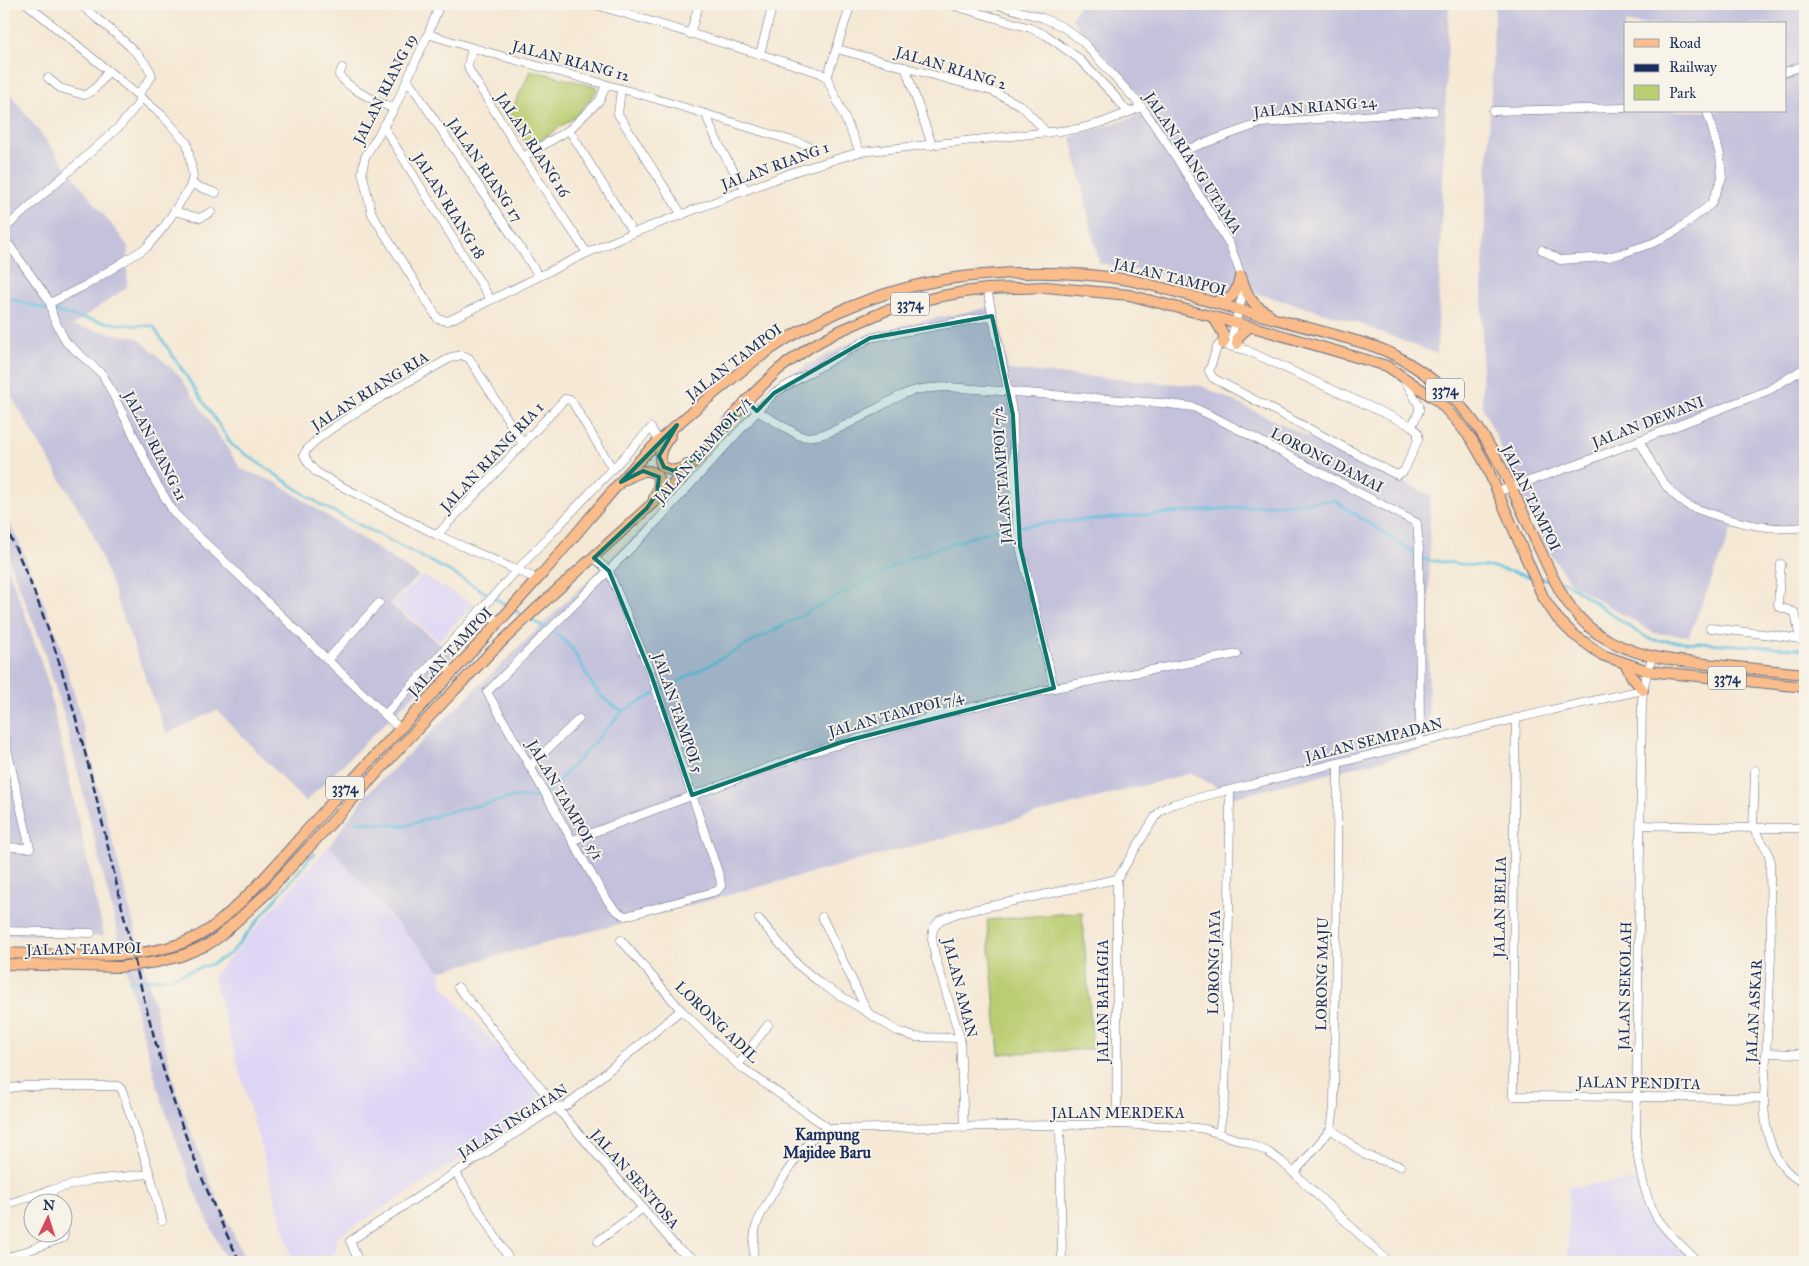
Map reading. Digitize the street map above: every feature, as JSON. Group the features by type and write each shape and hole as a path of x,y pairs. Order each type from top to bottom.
{"main road":[{"name":"JALAN TAMPOI","path":"4,952 118,956 154,952 172,947 208,931 260,883 499,622 659,441 763,354 803,329 880,296 932,282 980,275 1042,273 1098,276 1132,281 1278,319 1378,348 1396,356 1445,390 1464,409 1482,433 1495,456 1556,584 1567,603 1580,619 1598,634 1626,649 1652,658 1805,674"},
{"path":"1212,302 1227,300 1234,296 1238,289 1240,276"},
{"path":"1240,276 1246,293 1254,305 1278,319"},
{"name":"JALAN TAMPOI","path":"4,964 112,967 157,962 181,956 219,937 259,900 490,653 594,558 702,454 746,401 778,369 810,347 837,332 885,311 937,297 987,289 1046,287 1102,292 1144,299 1374,361 1401,374 1438,401 1455,418 1472,440 1485,463 1546,602 1556,618 1573,634 1602,654 1648,671 1805,687"},
{"path":"1214,318 1224,335 1223,344"},
{"path":"1241,347 1238,337 1249,327"},
{"path":"677,425 661,451 661,464 668,470 681,469 702,454"},
{"path":"621,482 644,471 657,476 659,487 649,506"},
{"path":"1625,664 1632,678 1643,690"}],"street":[{"path":"27,4 162,115 187,143 193,176 191,184 164,228 147,248 50,305"},
{"path":"4,229 119,127 138,104 140,92 152,76 146,65 130,47 80,4"},
{"name":"JALAN RIANG 19","path":"438,319 372,214 363,179 363,166 365,157 394,109 408,80 440,4"},
{"path":"593,4 820,73 826,78 860,152"},
{"path":"623,13 626,4"},
{"path":"690,34 699,4"},
{"path":"760,54 773,4"},
{"path":"826,78 851,4"},
{"path":"949,4 1030,28 1046,35 1078,58 1128,112"},
{"name":"JALAN RIANG UTAMA","path":"995,4 1043,18 1062,27 1082,41 1142,107 1174,154 1230,245 1240,276 1242,297 1235,324"},
{"name":"JALAN RIANG 12","path":"428,34 472,48 606,84 812,147"},
{"name":"JALAN RIANG 16","path":"472,48 468,70 523,157 587,252"},
{"name":"JALAN RIANG 2","path":"837,49 992,92 1022,106 1046,133"},
{"path":"1786,72 1805,65"},
{"path":"905,67 932,145"},
{"path":"342,68 339,75 343,80 359,92 394,109"},
{"path":"48,78 60,88 84,95 98,86 108,71"},
{"name":"JALAN RIANG 17","path":"408,80 539,276"},
{"path":"523,157 569,130 600,100 606,84"},
{"path":"621,89 618,114 682,215"},
{"name":"JALAN RIANG 1","path":"438,319 448,321 587,252 796,171 860,152 1078,129 1104,122 1142,107"},
{"path":"1493,111 1624,108"},
{"name":"JALAN RIANG 24","path":"1174,154 1261,123 1434,111"},
{"path":"1542,250 1560,260 1620,254 1652,243 1676,231 1710,204 1722,178 1720,155 1707,112"},
{"path":"706,114 722,153 746,190"},
{"name":"JALAN RIANG 18","path":"383,126 491,300"},
{"path":"569,130 633,233"},
{"path":"191,184 216,193"},
{"path":"174,211 200,218 211,212"},
{"name":"JALAN RIANG 21","path":"4,238 50,305 53,318 66,342 103,376 134,434 155,482 175,514 400,729"},
{"name":"JALAN TAMPOI 7/2","path":"987,289 1013,416 1015,509 1020,546 1054,688"},
{"name":"JALAN TAMPOI 7/1","path":"488,692 659,520 774,392 870,338 992,316"},
{"path":"1235,324 1232,336 1241,347"},
{"path":"1223,344 1241,347 1412,426 1418,433 1418,440 1404,471 1397,475 1213,378 1209,371 1217,347 1223,344"},
{"name":"JALAN RIANG RIA","path":"523,444 469,358 462,355 452,357 342,421 310,444 304,455 316,472 437,535 537,579"},
{"name":"JALAN DEWANI","path":"1497,492 1576,465 1769,390 1805,368"},
{"path":"1401,374 1419,404 1419,411 1412,426"},
{"path":"746,401 757,411 806,438 823,436 903,394 924,388 948,387 1008,391"},
{"name":"LORONG DAMAI","path":"1008,391 1193,407 1417,523 1419,549 1420,742"},
{"name":"JALAN RIANG RIA 1","path":"437,535 565,400 570,400 612,468"},
{"path":"385,715 516,570 651,428 659,441"},
{"path":"1639,440 1668,490 1689,506 1756,526 1778,528 1805,527"},
{"path":"649,506 659,520"},
{"name":"JALAN TAMPOI 5","path":"594,558 609,571 655,685 720,878 721,886 717,891 626,916"},
{"path":"1710,628 1803,640 1794,612 1780,607 1778,604 1781,564"},
{"path":"327,660 379,603"},
{"path":"480,610 499,622"},
{"name":"JALAN TAMPOI 7/4","path":"573,840 768,766 842,742 1054,688 1237,654"},
{"path":"438,657 452,672"},
{"path":"1643,690 1652,658"},
{"name":"JALAN SEMPADAN","path":"1117,879 1154,817 1161,810 1173,804 1516,718 1643,690"},
{"name":"JALAN SEKOLAH","path":"1643,690 1636,1144 1638,1164 1656,1216 1698,1262"},
{"name":"JALAN TAMPOI 5/1","path":"488,692 552,806 613,907 619,914 626,916"},
{"name":"JALAN BELIA","path":"1513,1096 1516,718"},
{"path":"531,768 579,719"},
{"path":"4,736 30,848 4,847"},
{"name":"LORONG MAJU","path":"1295,1172 1330,1129 1334,1108 1338,763"},
{"path":"1753,828 1756,770"},
{"name":"LORONG JAYA","path":"1219,1133 1225,1097 1230,791"},
{"path":"1642,825 1805,828"},
{"name":"JALAN ASKAR","path":"1753,828 1767,850 1770,859 1771,957 1764,1098 1765,1125 1779,1163 1787,1172 1805,1183"},
{"name":"JALAN AMAN","path":"964,1128 960,1038 934,956 933,930 940,920 958,913 1117,879"},
{"name":"JALAN BAHAGIA","path":"1116,1124 1117,879"},
{"path":"822,917 868,1013"},
{"path":"759,919 798,965 820,983 897,1031 915,1037 960,1038"},
{"path":"4,931 91,934"},
{"name":"LORONG ADIL","path":"621,940 681,1010 738,1064 830,1129"},
{"name":"JALAN SENTOSA","path":"458,987 556,1107 678,1250 699,1262"},
{"name":"JALAN INGATAN","path":"359,1262 350,1241 556,1107 566,1106 681,1010"},
{"path":"738,1064 768,1025"},
{"path":"1766,1052 1805,1054"},
{"path":"4,1088 24,1086 118,1086 122,1090 150,1174 162,1221"},
{"name":"JALAN PENDITA","path":"1513,1096 1764,1098"},
{"name":"JALAN MERDEKA","path":"830,1129 1116,1124 1188,1126 1219,1133 1268,1152 1295,1172 1389,1262"},
{"path":"1060,1126 1062,1262"},
{"path":"754,1262 756,1229 765,1208 807,1145 814,1137 830,1129"},
{"path":"1330,1129 1365,1155 1400,1166"},
{"path":"456,1173 511,1262"},
{"path":"4,1205 91,1180 150,1174"},
{"path":"51,1190 52,1194"},
{"path":"598,1241 643,1208"},
{"path":"4,1260 47,1244"}],"highlighted area":[{"path":"992,316 1013,415 1020,546 1054,688 842,742 692,795 651,674 609,571 594,558 647,508 657,493 659,477 643,471 621,482 677,425 659,456 664,467 674,471 702,454 746,401 757,411 774,393 870,338"}],"shaded area":[{"path":"1080,4 1449,4 1437,354 1349,320 1252,292 1099,263 1071,137 1154,111 1071,19"},
{"path":"1495,4 1805,4 1805,531 1732,529 1689,636 1654,633 1571,584 1548,550 1482,406 1482,288"},
{"path":"4,86 128,246 127,287 72,326 138,338 179,375 241,469 277,483 419,576 390,604 454,655 305,802 217,710 166,734 92,532 4,384"},
{"path":"996,306 1008,370 1202,386 1430,495 1428,749 1234,797 1191,773 440,971 329,846 367,794 650,521 781,379 873,331"},
{"path":"4,513 19,542 57,636 79,711 178,1097 210,1182 246,1262 227,1262 195,1192 162,1102 140,1024 64,716 41,642 4,547"},
{"path":"4,558 47,680 104,936 4,935"},
{"path":"423,576 475,604 439,640 393,604"},
{"path":"329,846 440,971 443,987 542,1096 540,1108 336,1238 337,1251 322,1262 293,1262 213,976"},
{"path":"1636,1180 1650,1213 1689,1262 1535,1262 1539,1258 1568,1259 1569,1187"}],"green space":[{"path":"531,70 597,87 597,90 576,116 529,148 508,117"},
{"path":"1082,912 1093,1049 999,1054 987,920"}],"waterway":[{"path":"4,297 59,313 96,321 153,326 232,445 321,505 449,571 508,606"},
{"path":"357,821 406,826 444,813 517,797 538,797 554,786 623,711 909,558 996,529 1059,522 1334,500 1417,555"},
{"path":"1421,558 1497,568 1531,577"},
{"path":"1539,578 1551,580"},
{"path":"1559,581 1565,582 1652,640 1805,649"},
{"path":"513,609 525,617"},
{"path":"530,619 568,644 597,691 612,705 623,711"},
{"path":"129,981 168,978 212,964 231,953 314,853"}],"railway":[{"path":"4,524 31,584 54,645 73,708 152,1029 169,1089 201,1176 240,1262"}],"district":[{"name":"Kampung Majidee Baru","path":"827,1143"}]}
